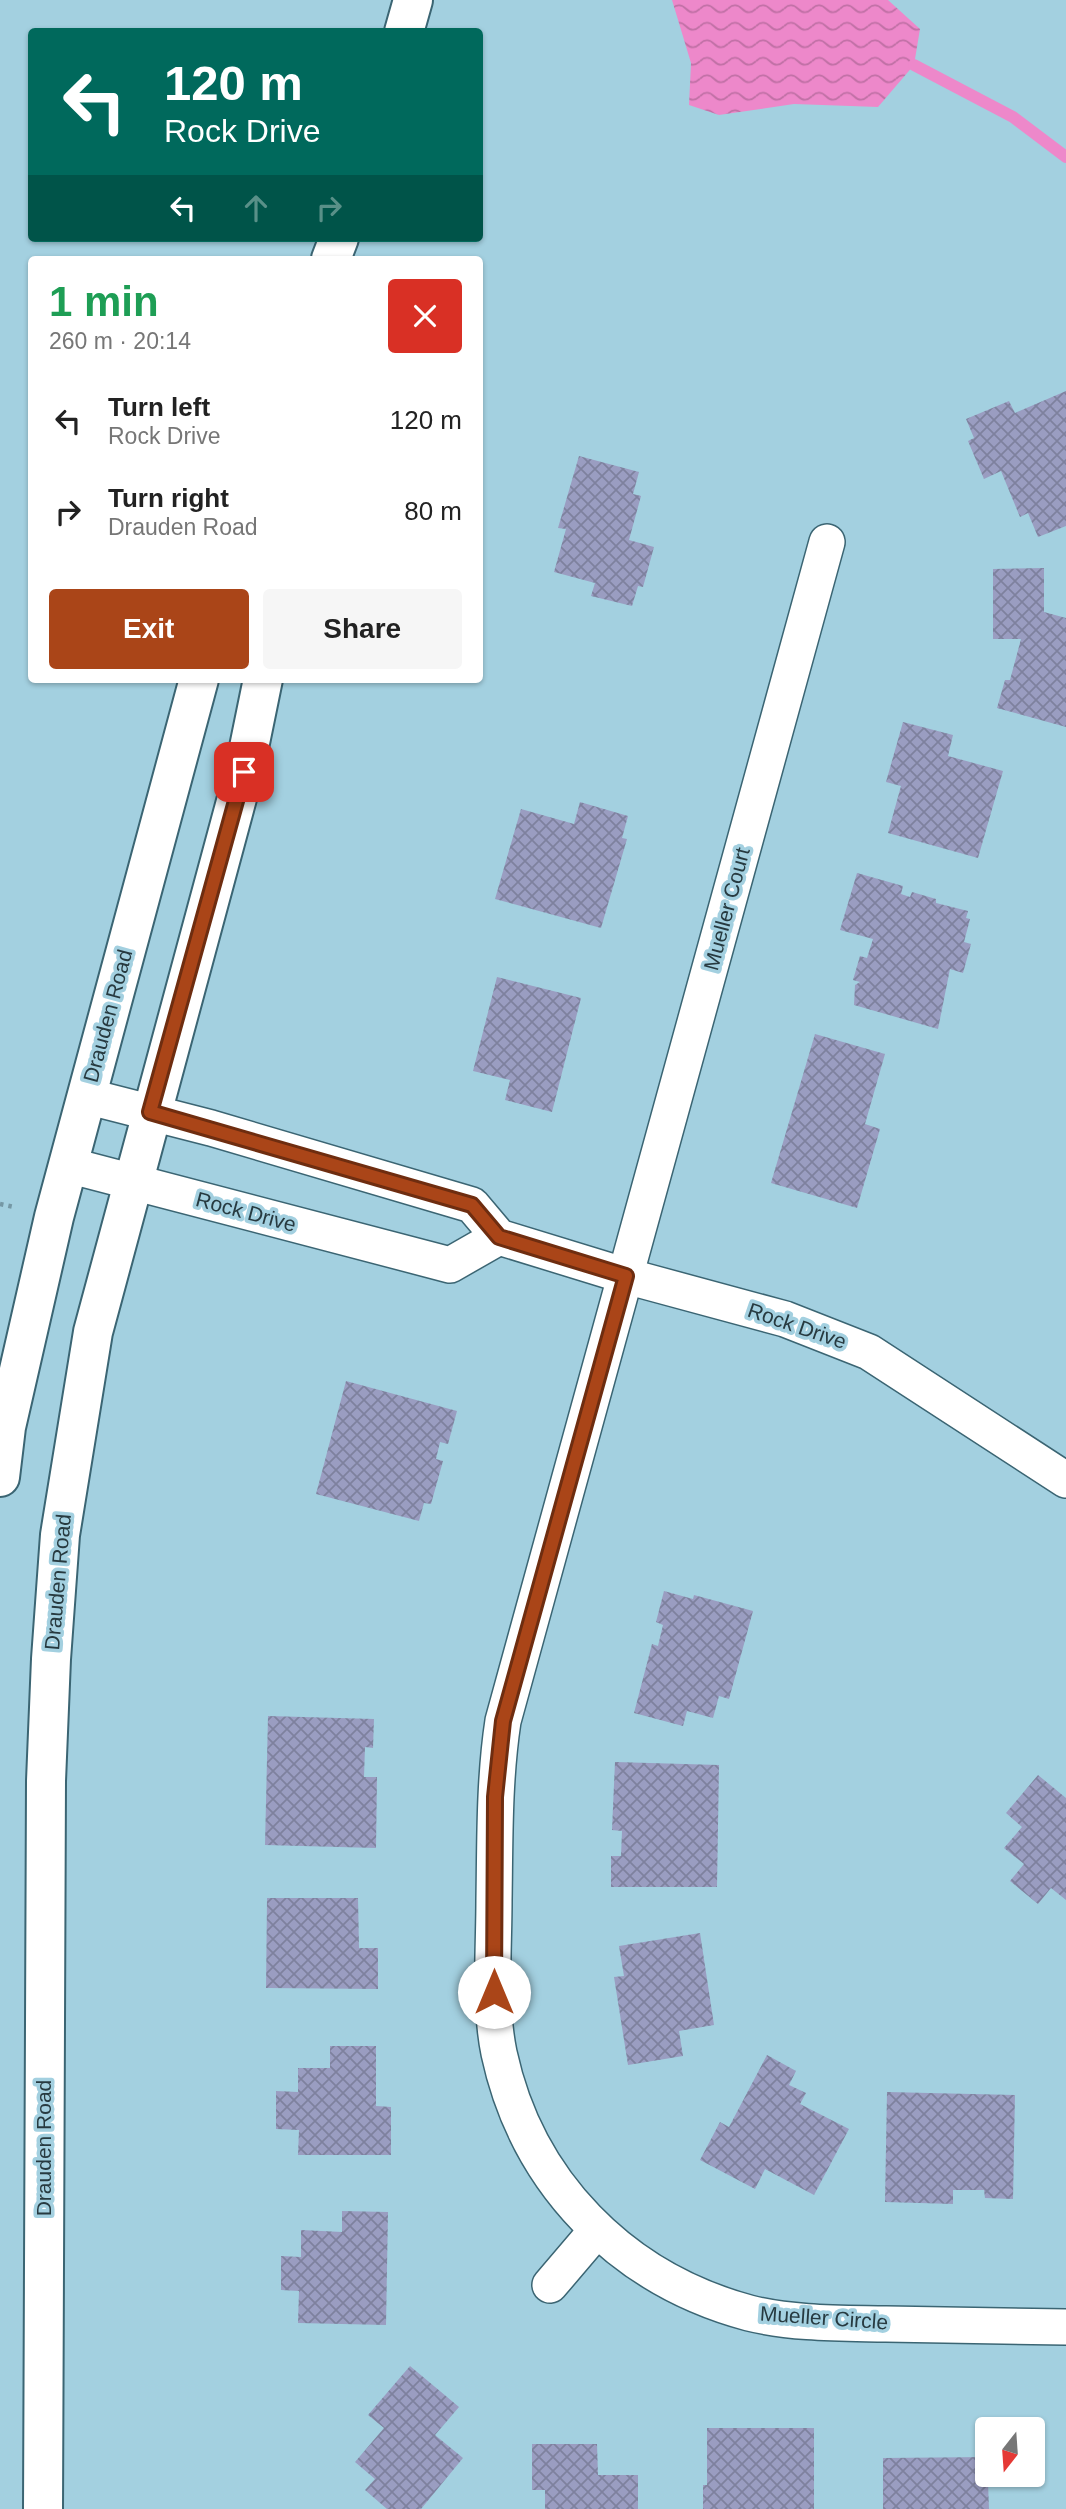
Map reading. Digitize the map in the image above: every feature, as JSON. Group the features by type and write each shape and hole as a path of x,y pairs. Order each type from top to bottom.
{"street":[{"path":"405,28 414,0"},
{"name":"Mueller Court","path":"626,1276 827,542"},
{"name":"Drauden Road","path":"0,1477 6,1427 68,1165 198,683"},
{"name":"Drauden Road","path":"43,2509 46,1781 60,1535 93,1332 150,1112 244,772 262,683"},
{"path":"86,1096 472,1205 499,1237"},
{"name":"Rock Drive","path":"68,1165 450,1265 499,1237 626,1276 785,1319 869,1352 1066,1480"},
{"name":"Mueller Circle","path":"626,1276 503,1721 495,1797 494,1992 499,2051 512,2104 532,2145 596,2231 658,2277 701,2298 751,2313 818,2322 1066,2327"},
{"path":"550,2285 596,2231"}],"water":[{"path":"672,0 888,0 920,29 914,65 878,107 794,104 719,115 689,105 691,63"}],"building":[{"path":"1066,391 1066,526 1038,537 1028,513 1020,517 1001,471 984,479 968,441 974,438 966,419 1009,401 1015,413"},
{"path":"579,456 639,472 633,494 641,496 629,540 654,547 643,587 638,586 632,606 591,596 595,583 554,572 566,529 558,528"},
{"path":"1044,568 1044,612 1066,618 1066,727 997,708 1005,680 1010,680 1021,639 993,639 993,569"},
{"path":"903,722 953,735 948,756 1003,771 978,858 888,833 901,786 886,782"},
{"path":"580,802 628,816 622,838 627,839 601,928 495,899 521,809 574,824"},
{"path":"857,873 903,886 901,894 910,897 912,892 936,899 936,903 968,911 966,918 970,919 964,942 971,944 963,973 950,969 938,1029 854,1005 855,985 860,982 853,980 860,956 867,958 873,939 840,930"},
{"path":"497,977 581,998 552,1112 505,1100 510,1080 473,1071"},
{"path":"815,1034 885,1054 865,1124 880,1129 857,1208 771,1183"},
{"path":"346,1381 457,1411 448,1444 440,1442 436,1459 443,1461 431,1504 424,1503 419,1521 316,1494"},
{"path":"664,1591 693,1599 694,1595 753,1611 729,1699 719,1696 713,1718 687,1711 683,1726 634,1713 652,1644 658,1646 663,1625 656,1622"},
{"path":"268,1716 374,1719 373,1748 365,1747 364,1777 377,1777 376,1848 265,1845"},
{"path":"615,1762 719,1765 717,1887 611,1887 611,1856 621,1856 622,1831 612,1830"},
{"path":"1038,1775 1066,1798 1066,1900 1051,1888 1038,1904 1010,1881 1024,1864 1004,1848 1022,1827 1006,1813"},
{"path":"267,1898 358,1898 359,1948 378,1948 378,1989 266,1988"},
{"path":"700,1933 714,2025 679,2031 683,2056 628,2065 614,1977 624,1976 619,1946"},
{"path":"330,2046 376,2046 376,2106 391,2107 391,2155 298,2155 299,2130 276,2129 276,2091 298,2092 298,2068 330,2068"},
{"path":"767,2055 796,2071 789,2085 806,2093 800,2104 849,2129 814,2195 765,2169 755,2189 700,2160 720,2122 729,2127"},
{"path":"887,2092 1015,2095 1013,2199 985,2198 984,2190 953,2190 953,2204 885,2202"},
{"path":"342,2211 388,2212 386,2325 298,2323 299,2291 281,2290 281,2256 301,2257 301,2230 342,2232"},
{"path":"410,2366 459,2407 435,2435 463,2458 421,2509 387,2509 365,2490 375,2479 355,2462 384,2428 368,2415"},
{"path":"707,2428 814,2428 814,2509 703,2509 703,2485 707,2485"},
{"path":"532,2444 597,2444 598,2475 638,2475 638,2509 545,2509 545,2490 532,2490"},
{"path":"975,2457 975,2487 988,2487 989,2509 883,2509 883,2458"}],"waterway":[{"path":"914,65 1013,117 1066,157"}],"route":[{"path":"244,772 150,1112 472,1205 499,1237 626,1276 503,1721 495,1797 494,1992"}]}
